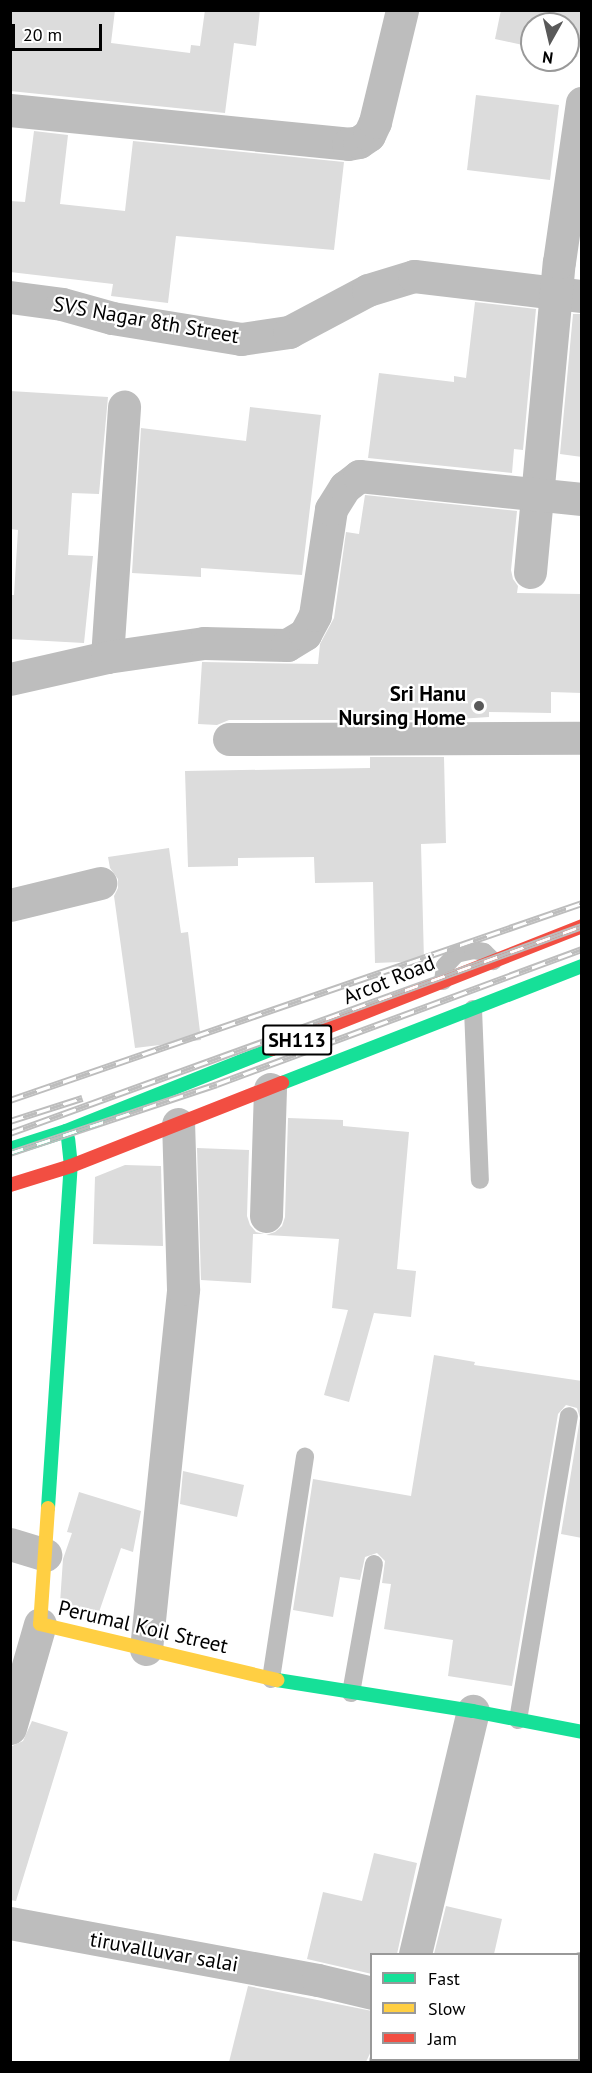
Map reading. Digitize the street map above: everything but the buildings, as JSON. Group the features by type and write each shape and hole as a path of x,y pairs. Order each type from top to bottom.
{"main road":[{"path":"493,961 582,926"},
{"name":"Arcot Road","path":"10,1149 66,1131 204,1096 270,1089 582,966"},
{"name":"Arcot Road","path":"10,1185 71,1166 178,1124 204,1096 443,981"},
{"name":"Perumal Koil Street","path":"66,1131 71,1166 40,1624 271,1679 473,1711 582,1732"}],"street":[{"path":"10,110 348,144 359,142 369,135 375,122 402,10"},
{"path":"530,572 538,496 568,294 582,103"},
{"name":"SVS Nagar 8th Street","path":"10,297 62,304 112,318 241,339 290,332 368,290 414,276 568,294"},
{"path":"108,657 124,407"},
{"path":"10,679 108,657 204,643 287,645 305,634 315,615 331,509 345,487 359,476 582,499"},
{"path":"229,739 582,738"},
{"path":"10,905 100,883"},
{"path":"266,1216 270,1089"},
{"path":"146,1649 183,1289 178,1124"},
{"path":"10,1544 45,1555"},
{"path":"10,1728 40,1624"},
{"path":"415,1953 473,1711"},
{"name":"tiruvalluvar salai","path":"10,1923 318,1980 370,1993"}],"lane":[{"path":"443,981 445,966 456,954 473,950 484,952 493,961"},
{"path":"473,1009 480,1180"},
{"path":"519,1720 569,1416"},
{"path":"271,1679 305,1457"},
{"path":"351,1693 374,1564"}],"railway":[{"path":"10,1100 582,903"},
{"path":"10,1133 582,926"},
{"path":"10,1153 217,1084 582,949"},
{"path":"10,1121 82,1098"}],"traffic: fast":[{"path":"282,1083 582,966"},
{"path":"10,1149 66,1131 272,1049"},
{"path":"48,1508 71,1166 68,1139"},
{"path":"277,1680 473,1711 582,1732"}],"traffic: slow":[{"path":"48,1508 40,1624 277,1680"}],"traffic: jam":[{"path":"272,1049 582,926"},
{"path":"10,1185 71,1166 282,1083"}],"place":[{"name":"Sri Hanu Nursing Home","path":"479,706"}]}
